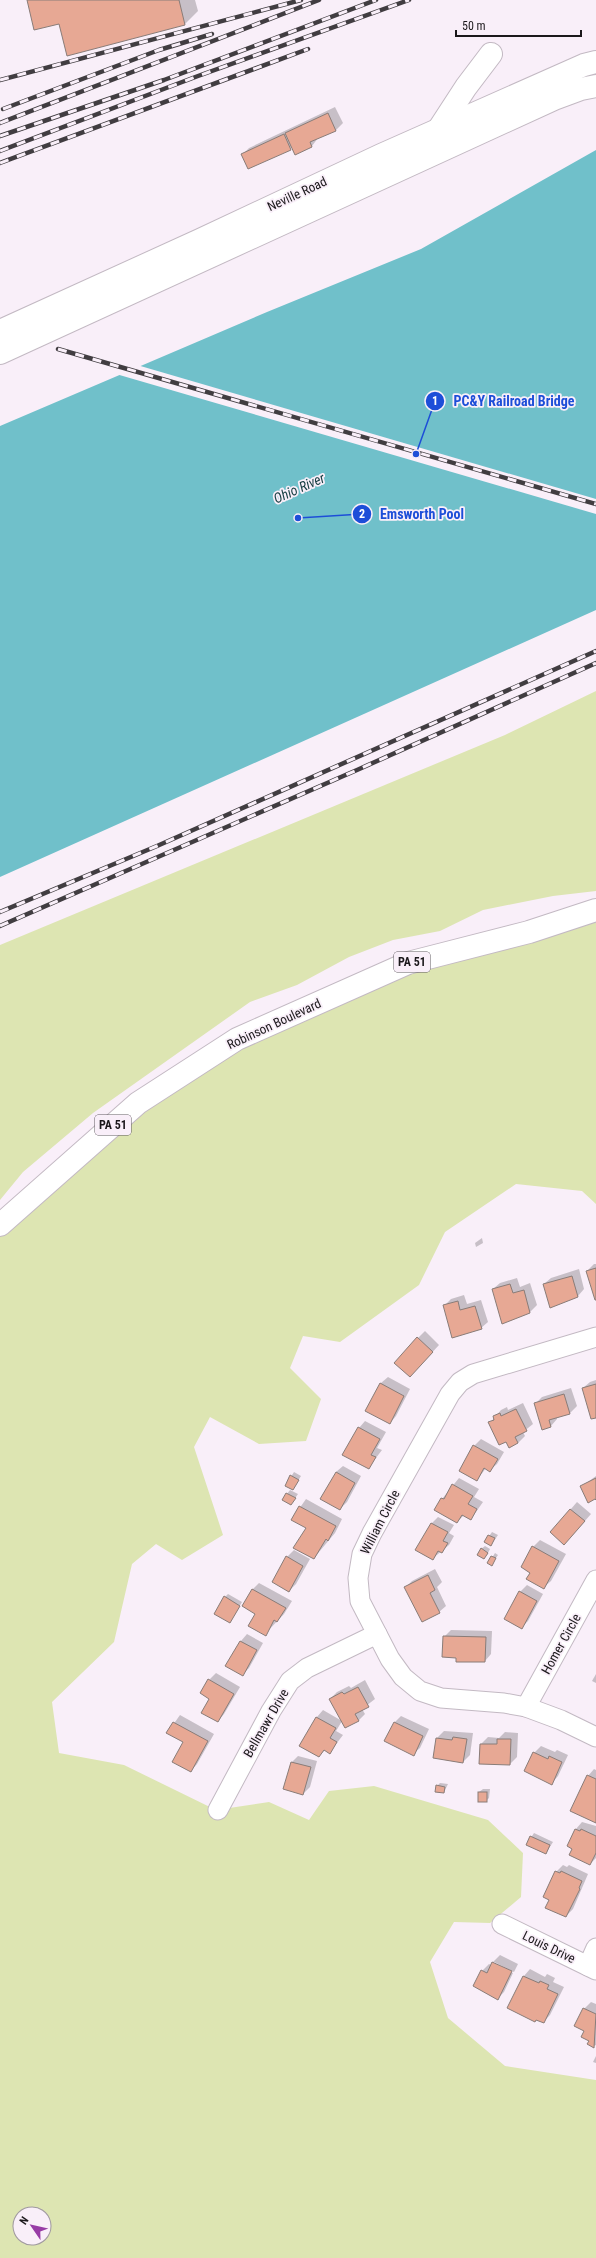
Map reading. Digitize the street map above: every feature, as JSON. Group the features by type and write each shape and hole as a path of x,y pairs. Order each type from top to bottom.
{"main road":[{"path":"438,130 466,87 491,54"},
{"name":"Neville Road","path":"0,331 438,130 584,65 596,62"},
{"name":"Neville Road","path":"0,353 554,99 581,89 596,86"},
{"name":"Robinson Boulevard","path":"0,1225 138,1103 237,1039 408,963 529,932 596,910"}],"street":[{"name":"William Circle","path":"596,1337 473,1374 460,1382 450,1394 362,1554 358,1578 360,1601 390,1659 403,1677 420,1691 441,1698 504,1702 526,1707 561,1720 596,1737"},
{"name":"Homer Circle","path":"526,1707 596,1580"},
{"name":"Bellmawr Drive","path":"218,1810 271,1711 290,1681 307,1668 377,1634"},
{"name":"Louis Drive","path":"502,1924 592,1968"},
{"path":"592,1968 596,1948"}],"green space":[{"path":"596,691 596,891 553,896 483,910 440,931 393,940 349,957 297,985 250,1002 93,1113 23,1172 0,1200 0,945 505,735"},
{"path":"596,913 596,1204 582,1191 516,1184 445,1232 419,1285 340,1342 303,1336 290,1368 321,1399 306,1441 259,1444 210,1417 194,1447 223,1535 182,1560 156,1544 132,1564 114,1642 52,1702 59,1753 124,1765 216,1810 269,1802 309,1820 329,1791 374,1786 488,1820 523,1853 521,1897 490,1923 454,1922 430,1962 448,2018 505,2066 596,2080 596,2258 0,2258 0,1229 142,1107 239,1043 410,968"}],"water":[{"name":"Ohio River","path":"596,150 596,610 0,877 0,426 267,312 421,249"}],"pier":[{"path":"137,365 596,499 596,514 116,374"}],"building":[{"path":"27,0 179,0 185,25 67,56 59,24 34,30"},
{"path":"328,113 336,131 310,142 312,147 295,155 285,133"},
{"path":"284,134 291,150 248,169 241,154"},
{"path":"596,1268 596,1300 595,1300 586,1271"},
{"path":"572,1276 578,1297 550,1308 543,1284"},
{"path":"510,1284 513,1293 524,1290 530,1313 502,1324 492,1289"},
{"path":"458,1301 460,1310 475,1306 482,1329 452,1338 443,1305"},
{"path":"417,1337 433,1352 410,1377 394,1363"},
{"path":"380,1383 404,1396 390,1424 365,1411"},
{"path":"596,1384 596,1418 591,1419 582,1388"},
{"path":"564,1394 570,1414 549,1420 551,1427 542,1430 534,1403"},
{"path":"516,1409 527,1431 515,1437 518,1443 509,1448 506,1442 499,1445 488,1422 494,1420 493,1416 500,1413 501,1416"},
{"path":"358,1427 380,1439 371,1455 376,1457 369,1469 342,1455"},
{"path":"473,1445 498,1459 490,1472 484,1468 477,1481 459,1471"},
{"path":"336,1472 355,1483 340,1510 320,1499"},
{"path":"290,1475 299,1480 293,1490 285,1486"},
{"path":"596,1478 596,1500 595,1499 588,1503 580,1486"},
{"path":"452,1484 473,1496 468,1504 477,1509 471,1520 462,1515 457,1523 434,1510 441,1498 444,1499"},
{"path":"286,1493 296,1498 291,1505 282,1500"},
{"path":"299,1506 336,1526 328,1541 326,1539 314,1559 293,1548 306,1528 291,1520"},
{"path":"570,1509 585,1521 564,1545 550,1532"},
{"path":"431,1523 448,1532 443,1541 448,1543 442,1553 438,1551 433,1560 415,1550"},
{"path":"488,1535 495,1538 491,1546 484,1542"},
{"path":"532,1546 559,1561 544,1589 526,1579 530,1573 521,1567"},
{"path":"481,1548 488,1553 484,1559 477,1555"},
{"path":"286,1556 303,1566 289,1592 272,1582"},
{"path":"491,1556 496,1558 492,1566 487,1563"},
{"path":"428,1575 435,1590 430,1593 440,1613 422,1622 404,1587"},
{"path":"252,1589 286,1608 277,1622 274,1620 266,1636 248,1626 255,1614 242,1606"},
{"path":"519,1591 537,1601 522,1629 504,1619"},
{"path":"224,1596 240,1606 230,1623 214,1614"},
{"path":"443,1636 486,1637 485,1662 456,1662 456,1658 442,1657"},
{"path":"240,1641 257,1650 243,1676 225,1666"},
{"path":"208,1679 234,1694 218,1722 201,1713 209,1699 200,1693"},
{"path":"358,1687 369,1707 355,1714 359,1721 345,1728 329,1699 342,1692 344,1694"},
{"path":"316,1717 336,1728 330,1738 337,1742 330,1754 324,1750 319,1757 299,1746"},
{"path":"173,1722 208,1741 191,1772 172,1762 183,1742 166,1733"},
{"path":"394,1722 423,1736 414,1756 384,1741"},
{"path":"453,1737 467,1739 463,1763 433,1758 436,1738 452,1740"},
{"path":"497,1739 511,1739 510,1765 479,1764 480,1744 497,1744"},
{"path":"533,1752 548,1759 549,1756 562,1762 552,1785 524,1771"},
{"path":"291,1762 311,1767 303,1795 283,1789"},
{"path":"587,1775 596,1779 596,1823 570,1811"},
{"path":"436,1785 445,1787 444,1793 435,1792"},
{"path":"478,1792 487,1792 487,1802 478,1802"},
{"path":"575,1829 580,1831 581,1829 596,1836 596,1853 590,1865 569,1855 572,1849 567,1846"},
{"path":"530,1836 550,1845 546,1854 526,1845"},
{"path":"555,1871 560,1873 561,1871 582,1881 579,1888 580,1889 566,1917 545,1908 549,1900 543,1897"},
{"path":"492,1962 512,1971 498,2000 473,1986 481,1970 487,1973"},
{"path":"523,1976 539,1983 540,1981 549,1985 547,1989 558,1994 544,2023 536,2020 535,2022 507,2008"},
{"path":"583,2008 596,2014 594,2048 587,2044 589,2041 581,2037 584,2031 574,2026"}],"railway":[{"path":"0,80 301,0"},
{"path":"0,123 319,0"},
{"path":"0,136 164,80 376,0"},
{"path":"0,151 198,76 409,0"},
{"path":"3,109 159,50 212,34"},
{"path":"0,163 308,49"},
{"path":"58,349 596,504"},
{"path":"0,912 157,846 596,651"},
{"path":"0,926 357,770 596,663"}],"place":[{"name":"PC&Y Railroad Bridge","path":"416,454"},
{"name":"Emsworth Pool","path":"298,518"}]}
